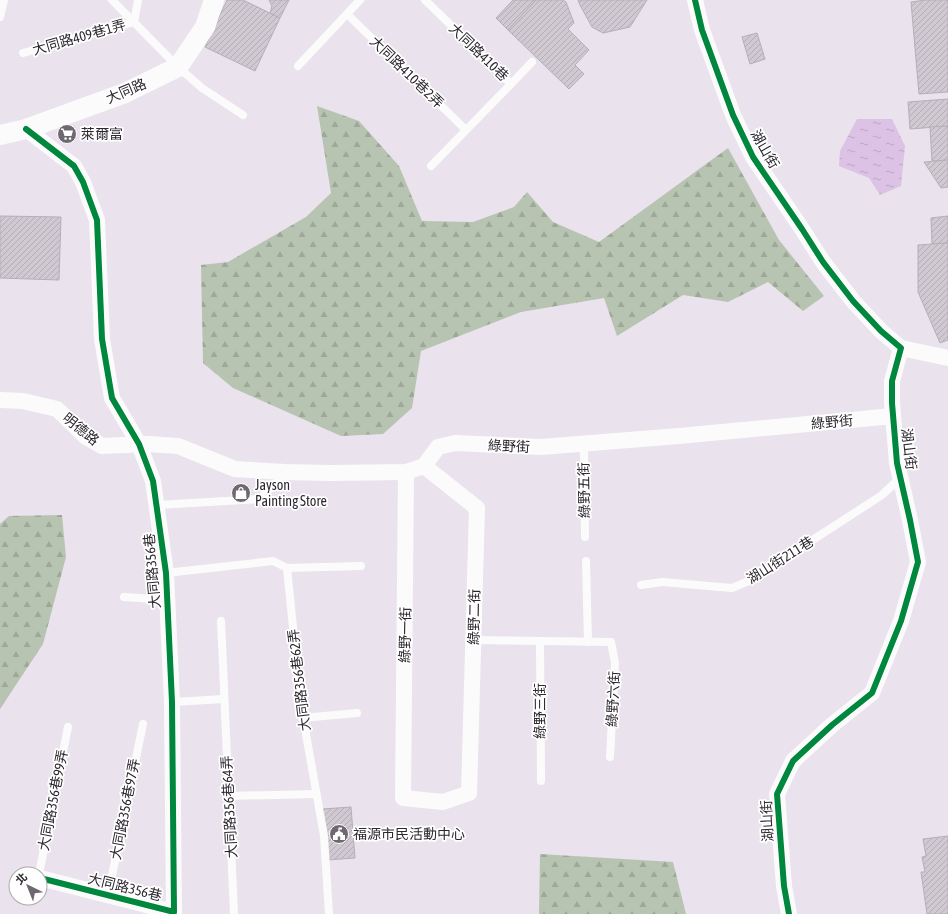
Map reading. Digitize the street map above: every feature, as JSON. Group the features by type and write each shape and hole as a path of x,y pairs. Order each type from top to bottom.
{"street":[{"name":"大同路","path":"0,135 26,129 125,93 178,67 205,27 214,0"},
{"name":"湖山街","path":"695,0 702,30 733,115 753,157 823,262 853,301 881,331 901,348 892,381 892,404 897,463 918,562 901,621 872,693 832,725 794,761 777,794 784,886 789,914"},
{"name":"大同路356巷","path":"26,129 74,166 83,182 97,220 102,339 112,398 139,444 153,481 166,573 168,600 172,702 174,912 48,880"},
{"path":"901,348 948,358"},
{"name":"明德路","path":"0,400 23,401 57,409 86,437 102,446 139,444"},
{"name":"綠野街","path":"424,466 438,447 455,443 541,447 893,416"},
{"path":"139,444 178,446 235,469 329,473 406,472 424,466"},
{"name":"綠野二街","path":"424,466 477,508 469,793"},
{"name":"綠野一街","path":"406,472 403,798 443,802 469,793"}],"lane":[{"path":"0,17 4,0"},
{"path":"112,0 178,67 202,88 244,115"},
{"path":"134,22 138,0"},
{"path":"298,66 360,0"},
{"name":"大同路410巷","path":"425,0 511,84 532,62"},
{"name":"大同路410巷2弄","path":"347,14 466,130"},
{"name":"大同路409巷1弄","path":"23,52 134,22"},
{"path":"431,166 511,84"},
{"name":"綠野五街","path":"584,444 585,537"},
{"path":"157,505 260,499 285,472"},
{"name":"湖山街211巷","path":"641,585 662,582 732,588 751,580 882,495 900,478"},
{"path":"166,573 273,561 287,568 361,566"},
{"path":"473,640 588,642 586,561"},
{"name":"大同路356巷62弄","path":"287,568 300,706 324,836 329,914"},
{"path":"124,597 168,600"},
{"name":"大同路356巷64弄","path":"221,621 234,914"},
{"name":"綠野三街","path":"540,641 540,781"},
{"name":"綠野六街","path":"588,642 611,642 615,663 610,757"},
{"path":"172,702 224,699"},
{"path":"302,718 356,713"},
{"name":"大同路356巷97弄","path":"108,895 143,724"},
{"name":"大同路356巷99弄","path":"41,866 68,727"},
{"path":"228,796 316,794"}],"green space":[{"path":"317,106 359,121 399,166 422,221 473,222 514,207 527,192 553,222 599,242 728,148 779,240 824,296 803,311 768,282 728,302 683,295 617,336 604,298 521,312 421,351 412,408 383,434 341,436 233,388 203,363 201,265 228,262 306,217 331,193"},
{"path":"62,515 66,557 43,644 0,709 0,524 9,516"},
{"path":"540,854 673,862 686,914 539,914"}],"water":[{"path":"857,119 892,119 905,146 901,186 880,195 869,178 839,166 840,151"}],"building":[{"path":"227,0 243,0 280,18 255,71 205,47"},
{"path":"269,0 289,0 280,18 270,13 272,6"},
{"path":"513,0 536,0 508,30 496,18"},
{"path":"536,0 563,0 566,2 574,23 568,29 589,50 575,65 584,74 569,89 508,30"},
{"path":"578,0 647,0 630,27 603,33 592,27"},
{"path":"925,0 948,0 948,92 919,94 911,2"},
{"path":"757,33 765,59 750,64 742,37"},
{"path":"948,99 948,126 910,129 908,102"},
{"path":"948,126 948,160 932,161 930,127"},
{"path":"948,160 948,187 941,188 924,162"},
{"path":"0,216 61,217 59,280 0,278"},
{"path":"948,216 948,243 932,244 931,218"},
{"path":"948,243 948,340 940,343 918,292 918,245"},
{"name":"福源市民活動中心","path":"351,807 355,858 327,860 323,809"},
{"path":"948,836 948,914 927,914 921,872 925,872 922,857 926,856 923,839"}],"cycle path":[{"path":"695,0 702,30 733,115 753,157 823,262 853,301 881,331 901,348 892,381 892,403 897,463 918,562 901,621 872,693 832,725 793,761 777,794 784,886 789,914"},
{"path":"26,129 74,166 83,182 97,220 102,339 112,398 139,444 153,481 166,573 172,702 174,912 48,880"}],"place":[{"name":"萊爾富","path":"67,134"},
{"name":"Jayson Painting Store","path":"241,493"},
{"name":"福源市民活動中心","path":"339,834"}]}
